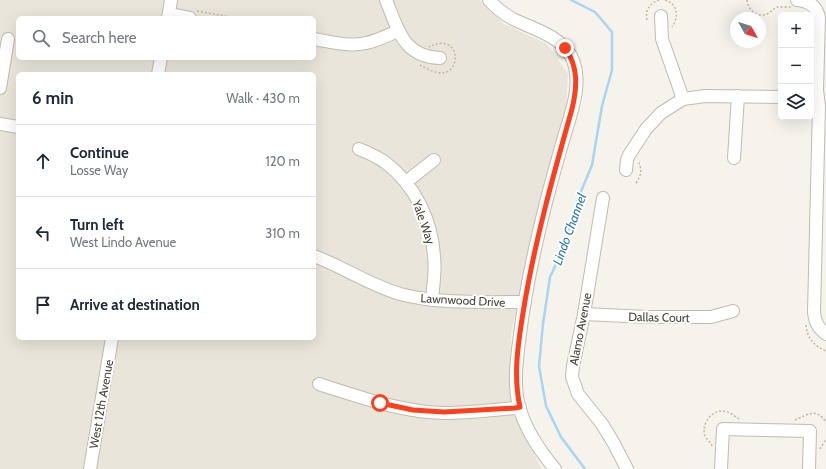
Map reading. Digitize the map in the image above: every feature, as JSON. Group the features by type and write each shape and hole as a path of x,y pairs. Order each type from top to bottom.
{"street":[{"path":"171,0 168,16 191,14"},
{"path":"386,0 398,31 405,42 420,55 431,58 440,58"},
{"path":"490,0 496,7 509,17 544,33 562,44 573,60 576,75 574,102 546,204 525,302 517,364 517,382 520,407 534,440 555,469"},
{"path":"795,4 806,1 812,4 818,14 818,98 821,220 814,312 817,323 826,334"},
{"path":"661,16 662,39 683,100"},
{"path":"316,40 358,45 374,41 398,31"},
{"path":"0,88 8,39"},
{"path":"158,72 161,60"},
{"path":"626,170 626,160 646,129 661,113 683,100 705,96 778,97"},
{"path":"734,158 738,96"},
{"path":"0,124 16,128"},
{"name":"Yale Way","path":"359,149 387,163 406,182 421,205 432,241 435,266 432,300"},
{"path":"406,182 434,160"},
{"name":"Alamo Avenue","path":"603,198 584,314 573,366 573,382 582,400 602,424 627,469"},
{"name":"Lawnwood Drive","path":"316,257 393,291 412,296 432,300 525,302"},
{"name":"Dallas Court","path":"584,314 647,317 711,317 733,311"},
{"name":"West 12th Avenue","path":"90,469 112,340"},
{"path":"319,384 380,403 424,411 465,412 520,407"},
{"path":"721,469 722,428 810,431 809,469"}],"path":[{"path":"647,20 646,12 652,4 658,0"},
{"path":"665,0 672,4 677,12 676,21 669,30"},
{"path":"746,0 752,11 760,15 767,14 777,8 795,4"},
{"path":"191,14 214,16"},
{"path":"636,183 641,172 637,159"},
{"path":"820,451 821,446 826,439"}],"shaded area":[{"path":"0,0 480,0 504,24 547,44 568,74 565,122 511,332 510,397 542,469 0,469"}],"waterway":[{"name":"Lindo Channel","path":"571,0 595,12 612,32 612,70 602,106 592,165 577,201 565,245 550,277 539,366 546,406 561,437 585,469"}],"route":[{"path":"380,403 413,410 434,412 475,411 520,407 518,401 517,364 525,302 538,238 559,153 572,109 576,88 574,65 571,56 565,48"}]}
